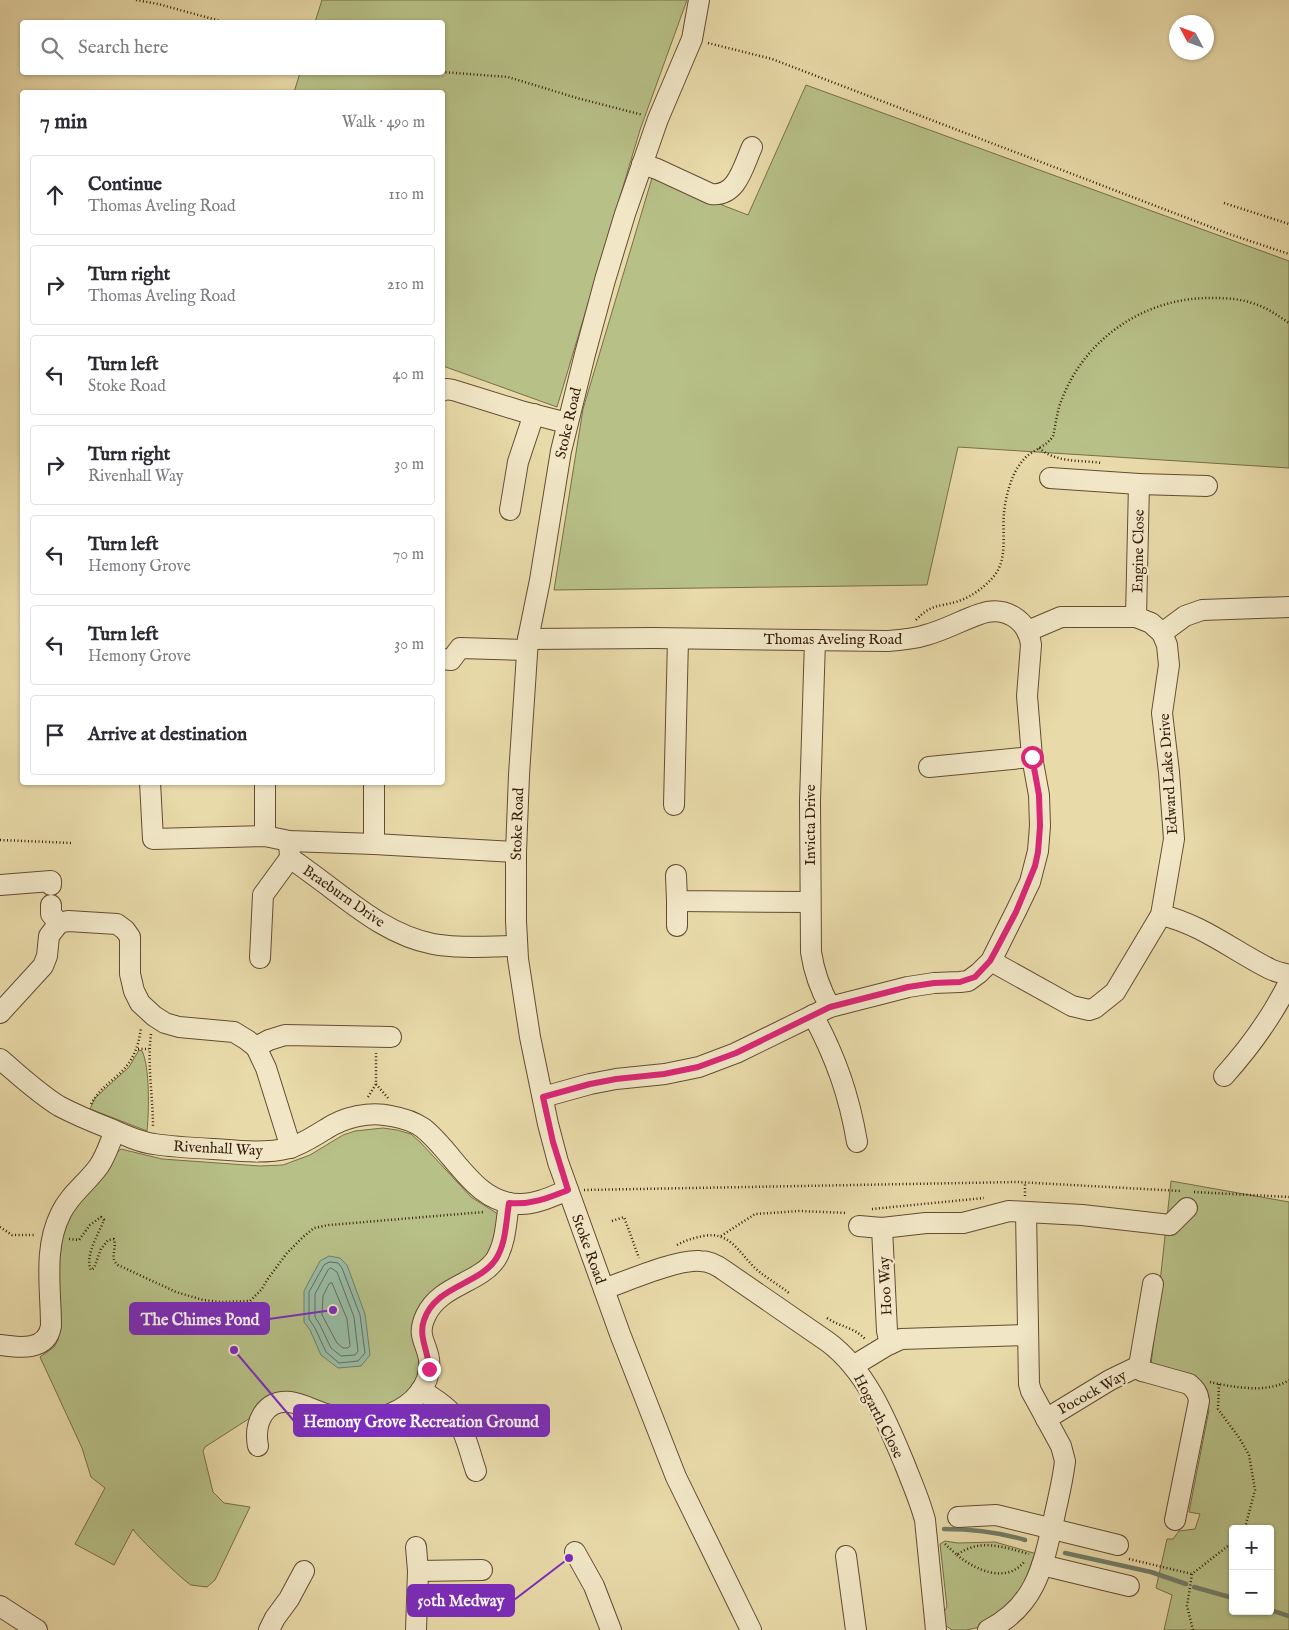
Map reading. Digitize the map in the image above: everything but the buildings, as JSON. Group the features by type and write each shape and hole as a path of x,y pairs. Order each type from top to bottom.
{"street":[{"name":"Stoke Road","path":"700,0 692,40 658,120 604,280 561,451 528,644 516,852 517,946 530,1037 553,1142 568,1190 676,1477 751,1630"},
{"path":"642,164 711,194 720,195 732,189 752,147"},
{"path":"445,391 453,390 567,423"},
{"path":"510,510 518,462 534,414"},
{"path":"1050,478 1207,486"},
{"name":"Engine Close","path":"1136,617 1139,484"},
{"path":"543,1097 590,1084 664,1074 698,1067 736,1053 822,1011 908,987 968,980 980,973 990,961 1016,912 1030,882 1037,859 1040,826 1039,795 1032,757 1027,696 1031,645 1028,631 1061,618 1136,617 1150,623 1162,632 1184,616 1202,610 1289,607"},
{"name":"Thomas Aveling Road","path":"445,659 451,660 460,648 528,644 678,639 888,641 925,636 951,627 981,613 990,612 1000,612 1016,618 1028,631"},
{"name":"Edward Lake Drive","path":"990,961 1072,1006 1089,1010 1115,992 1161,915 1174,839 1162,713 1169,665 1167,645 1162,632"},
{"path":"674,805 678,639"},
{"name":"Invicta Drive","path":"815,640 810,801 811,952 813,967 821,990 826,1040 846,1093 857,1142"},
{"path":"929,767 1032,757"},
{"name":"Braeburn Drive","path":"150,785 152,839 265,836 290,849 376,921 413,938 433,944 454,946 517,946"},
{"path":"265,785 265,836"},
{"path":"374,785 374,844"},
{"name":"Braeburn Drive","path":"290,849 374,844 516,852"},
{"name":"Braeburn Drive","path":"260,958 263,895 290,849"},
{"path":"676,875 677,926"},
{"path":"0,884 51,881 51,885"},
{"path":"677,901 810,902"},
{"path":"51,905 51,914 59,923"},
{"path":"1161,915 1178,919 1220,940 1272,970 1289,975"},
{"path":"0,1013 42,966 47,956 49,936 59,923 68,921 117,924 128,933 132,984 136,997 148,1011 165,1024 234,1032 256,1047 266,1068 291,1148"},
{"path":"1224,1076 1256,1039 1289,982"},
{"path":"256,1047 284,1035 383,1037"},
{"name":"Rivenhall Way","path":"0,1059 60,1106 85,1119 154,1144 263,1152 291,1148 306,1142 328,1128 352,1118 375,1114 388,1115 410,1121 428,1133 481,1189 508,1207 534,1202 568,1190"},
{"path":"0,1345 33,1346 42,1343 49,1335 52,1326 50,1260 52,1236 66,1204 100,1165 115,1131"},
{"path":"258,1446 256,1430 262,1414 275,1405 285,1402 292,1402 321,1413 347,1418 388,1415 413,1400 425,1383 429,1369 428,1356 422,1337 423,1321 427,1312 440,1298 492,1264 499,1253 508,1207"},
{"path":"859,1226 882,1228 926,1223 962,1223 1009,1211 1170,1225 1187,1208"},
{"path":"988,1630 1021,1605 1034,1586 1039,1558 1051,1528 1065,1461 1061,1446 1030,1388 1026,1212"},
{"name":"Hoo Way","path":"882,1228 887,1331 890,1344"},
{"name":"Hogarth Close","path":"604,1289 689,1261 715,1264 844,1355 864,1381 885,1421 921,1504 925,1520 936,1630"},
{"path":"1153,1284 1139,1366 1142,1371 1189,1384 1194,1388 1199,1401 1174,1520"},
{"path":"854,1366 901,1339 1028,1335"},
{"name":"Pocock Way","path":"1046,1418 1110,1380 1139,1366"},
{"path":"421,1390 442,1404 456,1418 462,1428 476,1471"},
{"path":"958,1517 996,1515 1118,1545"},
{"path":"416,1547 418,1571 416,1630"},
{"path":"575,1552 594,1586 611,1630"},
{"path":"846,1556 856,1630"},
{"path":"1039,1558 1129,1586"},
{"path":"418,1571 482,1570"},
{"path":"269,1630 304,1571"},
{"path":"0,1606 37,1630"}],"path":[{"path":"136,0 217,20"},
{"path":"692,40 772,59 1219,231 1289,254"},
{"path":"445,72 508,77 658,120"},
{"path":"1224,203 1289,224"},
{"path":"909,639 907,629 912,628 915,621 925,612 934,606 957,601 974,594 997,572 1002,558 1004,512 1016,470 1027,456 1050,441 1053,436 1061,399 1069,384 1097,344 1109,334 1145,311 1164,304 1198,298 1234,299 1252,302 1268,309 1289,323"},
{"path":"0,840 73,843"},
{"path":"85,1119 96,1096 125,1068 138,1049 148,1011"},
{"path":"148,1011 149,1069 154,1144"},
{"path":"352,1118 376,1084 383,1037"},
{"path":"138,1049 149,1049"},
{"path":"568,1190 1017,1182 1289,1197"},
{"path":"0,1227 12,1235 52,1236 78,1240 90,1225 101,1217 104,1220 88,1260 91,1270 94,1268 101,1249 108,1240 114,1240 116,1246 112,1257 118,1265 176,1292 194,1298 221,1302 238,1302 250,1301 262,1289 287,1253 314,1228 508,1207"},
{"path":"612,1221 624,1217 645,1275"},
{"path":"1204,1381 1242,1388 1261,1388 1285,1383 1289,1380"},
{"path":"1220,1384 1218,1409 1240,1439 1248,1455 1255,1490 1245,1525"},
{"path":"1193,1630 1187,1606 1192,1574 1229,1545"},
{"path":"957,1555 966,1562 981,1569 1003,1574 1039,1558"}],"green space":[{"path":"322,0 687,0 640,130 557,407 445,367 445,90 295,90 299,75 445,75 445,20 316,20"},
{"path":"806,85 1289,261 1289,468 958,447 927,585 554,590 583,409 652,178 748,215"},
{"path":"139,1050 142,1051 145,1058 148,1078 147,1131 90,1109 95,1098 129,1067"},
{"path":"383,1128 411,1134 471,1197 498,1214 493,1241 487,1257 415,1331 419,1360 419,1378 404,1397 382,1407 340,1410 264,1409 205,1447 203,1451 213,1492 224,1503 250,1507 215,1580 207,1587 191,1585 187,1582 151,1549 133,1529 114,1565 75,1544 105,1488 91,1477 82,1448 40,1357 54,1347 58,1340 57,1247 71,1211 100,1181 108,1170 113,1156 121,1149 162,1159 260,1166 283,1165 310,1155 343,1135 355,1131"},
{"path":"1171,1181 1289,1202 1289,1630 1164,1630 1172,1595 1156,1588 1167,1539 1173,1539 1179,1531 1195,1529 1200,1514 1189,1512 1209,1410 1192,1374 1151,1365"},
{"path":"945,1541 958,1543 995,1542 1037,1554 1027,1586 984,1626 967,1630 952,1630 945,1625 943,1613 947,1607 940,1544"}],"water":[{"path":"329,1256 340,1258 347,1265 365,1314 370,1355 361,1366 338,1368 321,1355 310,1330 304,1322 304,1291 320,1261"}],"waterway":[{"path":"944,1529 985,1532 1025,1540"},
{"path":"1065,1553 1151,1572 1186,1584"},
{"path":"1194,1587 1229,1597"},
{"path":"1274,1611 1289,1616"}],"place":[{"name":"The Chimes Pond","path":"333,1310"},
{"name":"Hemony Grove Recreation Ground","path":"234,1350"},
{"name":"50th Medway","path":"569,1558"}],"route":[{"path":"429,1369 428,1356 422,1337 423,1321 427,1312 440,1298 479,1274 496,1259 504,1235 509,1203 522,1204 534,1202 568,1190 558,1162 543,1097 590,1084 664,1074 698,1067 736,1053 830,1007 908,987 960,982 975,977 980,973 990,961 1002,940 1030,882 1035,866 1040,826 1039,795 1032,757"}]}
